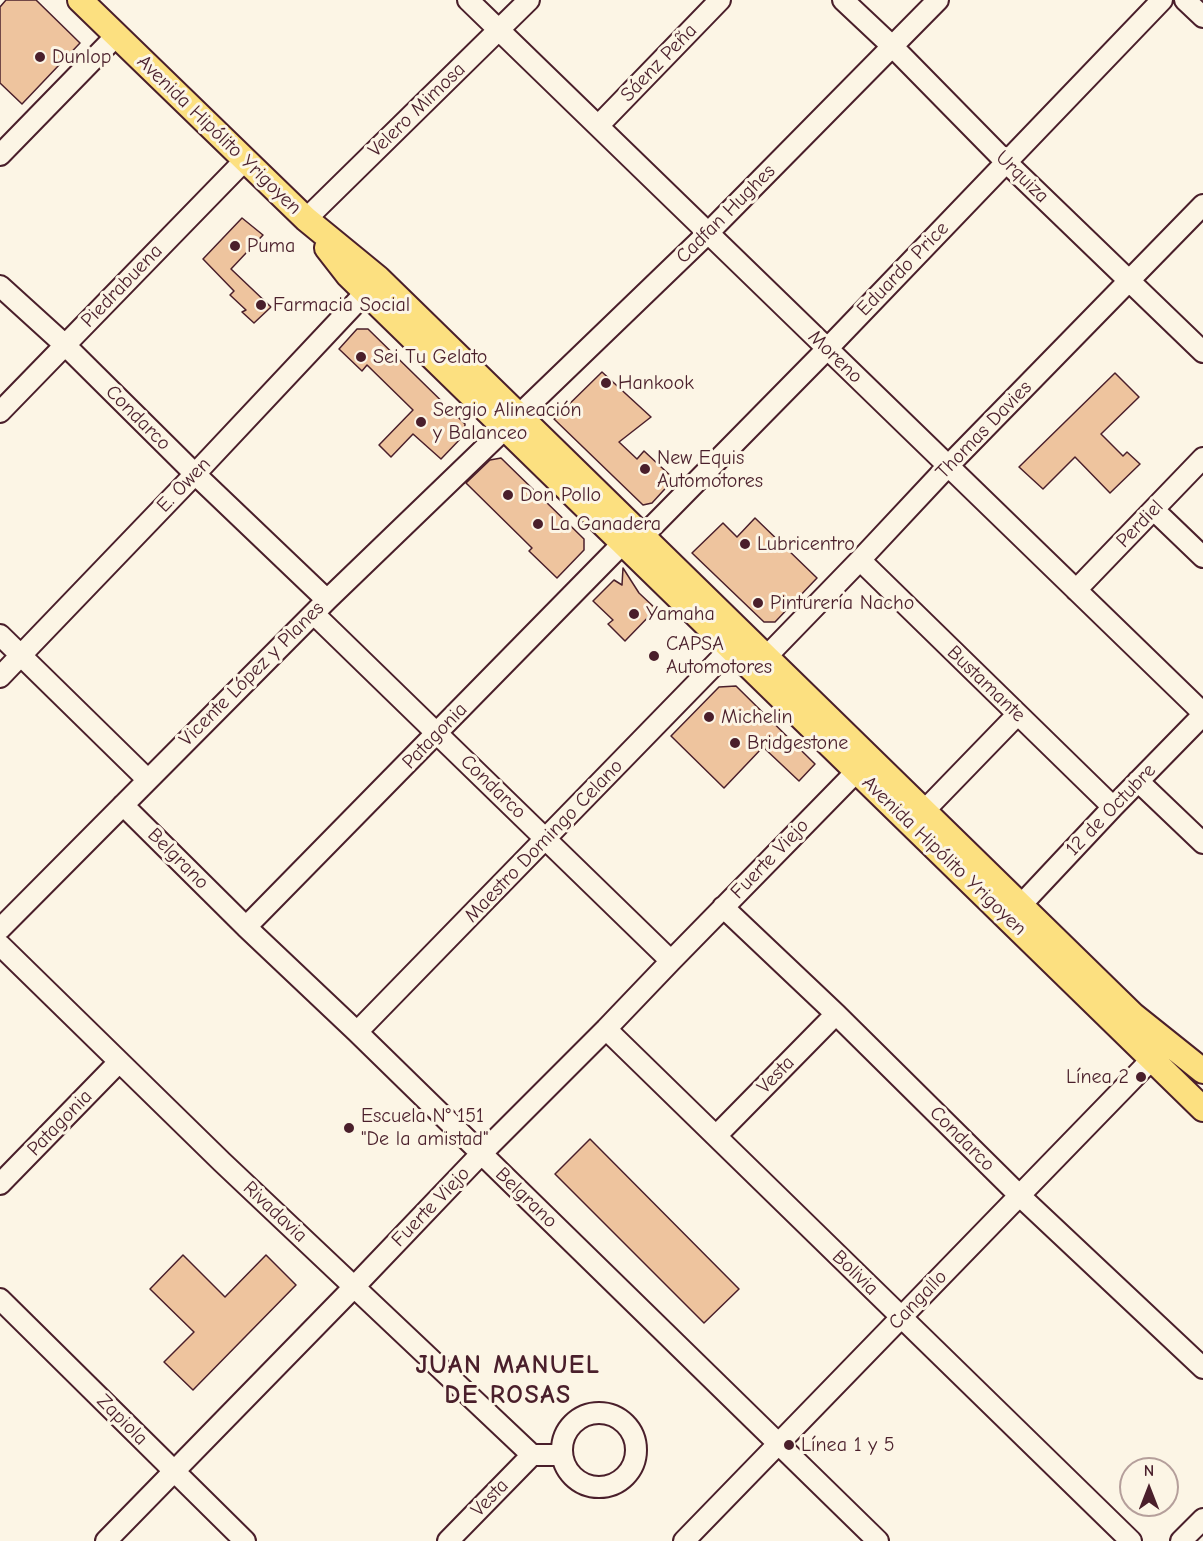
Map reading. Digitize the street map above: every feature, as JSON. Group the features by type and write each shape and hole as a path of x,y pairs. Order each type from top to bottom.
{"main road":[{"name":"Avenida Hipólito Yrigoyen","path":"80,0 306,219 378,278 511,422"},
{"name":"Avenida Hipólito Yrigoyen","path":"306,219 338,263 366,292 511,422 633,540 766,657 1133,1015 1197,1066"},
{"name":"Avenida Hipólito Yrigoyen","path":"633,540 731,648 1152,1059 1194,1091 1203,1109"},
{"path":"1133,1015 1152,1059 1197,1066"}],"street":[{"name":"Moreno","path":"468,0 1203,714"},
{"name":"Velero Mimosa","path":"306,219 529,0"},
{"name":"Sáenz Peña","path":"598,126 720,0"},
{"name":"Urquiza","path":"843,0 893,47 1006,162 1203,352"},
{"name":"Cadfan Hughes","path":"511,422 708,233 938,0"},
{"name":"Eduardo Price","path":"633,540 827,349 1162,0"},
{"path":"1185,0 1203,17"},
{"path":"0,155 117,35"},
{"name":"Piedrabuena","path":"0,412 244,160"},
{"name":"Thomas Davies","path":"766,657 948,466 1203,205"},
{"name":"Condarco","path":"0,286 65,345 195,474 438,733 671,961"},
{"name":"E. Owen","path":"0,676 366,292"},
{"name":"Vicente López y Planes","path":"0,929 320,607 511,422"},
{"name":"Perdiel","path":"1076,590 1203,458"},
{"path":"1154,510 1203,557"},
{"name":"Patagonia","path":"246,927 633,540"},
{"name":"Bustamante","path":"860,560 1113,807"},
{"path":"0,635 147,779"},
{"name":"Maestro Domingo Celano","path":"357,1032 731,648"},
{"name":"12 de Octubre","path":"1021,905 1203,714"},
{"path":"924,811 1017,715"},
{"name":"Fuerte Viejo","path":"106,1541 857,771"},
{"path":"1138,781 1203,843"},
{"name":"Belgrano","path":"123,805 878,1541"},
{"name":"Condarco","path":"723,907 836,1014 1020,1196 1203,1368"},
{"name":"Rivadavia","path":"0,945 222,1162 532,1455"},
{"name":"Vesta","path":"716,1136 836,1014"},
{"name":"Bolivia","path":"606,1029 1131,1541"},
{"name":"Cangallo","path":"684,1541 1152,1059"},
{"name":"Patagonia","path":"0,1184 119,1062"},
{"name":"Zapiola","path":"0,1299 245,1541"},
{"path":"532,1455 562,1455"},
{"name":"Vesta","path":"448,1541 532,1455"},
{"path":"1180,1541 1203,1519"}],"building":[{"name":"Dunlop","path":"6,0 36,0 80,43 22,104 0,83 0,7"},
{"path":"242,218 263,235 231,269 271,307 254,323 242,312 246,310 230,295 234,291 203,259"},
{"path":"357,329 368,329 465,424 464,435 441,459 413,434 391,457 379,445 413,410 367,365 362,371 339,349"},
{"path":"602,372 651,417 619,442 637,459 644,451 674,479 652,503 643,505 554,419"},
{"path":"1115,373 1139,397 1101,434 1123,456 1127,452 1140,464 1110,493 1075,457 1043,489 1019,467"},
{"path":"501,458 584,539 584,550 557,578 529,551 532,548 466,483 490,460"},
{"path":"755,518 817,578 775,622 764,622 692,553 723,523 737,537"},
{"path":"623,568 639,593 656,609 625,641 608,624 613,620 593,601 614,580 622,585"},
{"path":"736,686 815,764 799,781 763,747 724,788 671,736 719,687"},
{"path":"590,1139 739,1289 704,1323 555,1174"},
{"path":"183,1255 225,1297 266,1255 296,1285 193,1390 164,1362 194,1332 150,1289"}],"place":[{"name":"Dunlop","path":"40,57"},
{"name":"Puma","path":"235,246"},
{"name":"Farmacia Social","path":"261,305"},
{"name":"Sei Tu Gelato","path":"361,357"},
{"name":"Hankook","path":"606,383"},
{"name":"Sergio Alineación y Balanceo","path":"421,422"},
{"name":"New Equis Automotores","path":"645,469"},
{"name":"Don Pollo","path":"508,495"},
{"name":"La Ganadera","path":"538,524"},
{"name":"Lubricentro","path":"745,544"},
{"name":"Pinturería Nacho","path":"758,603"},
{"name":"Yamaha","path":"634,614"},
{"name":"CAPSA Automotores","path":"654,656"},
{"name":"Michelin","path":"709,717"},
{"name":"Bridgestone","path":"735,743"},
{"name":"Línea 2","path":"1141,1077"},
{"name":"Escuela N° 151 \"De la amistad\"","path":"349,1128"},
{"name":"Línea 1 y 5","path":"789,1445"}],"district":[{"name":"JUAN MANUEL DE ROSAS","path":"508,1381"}]}
